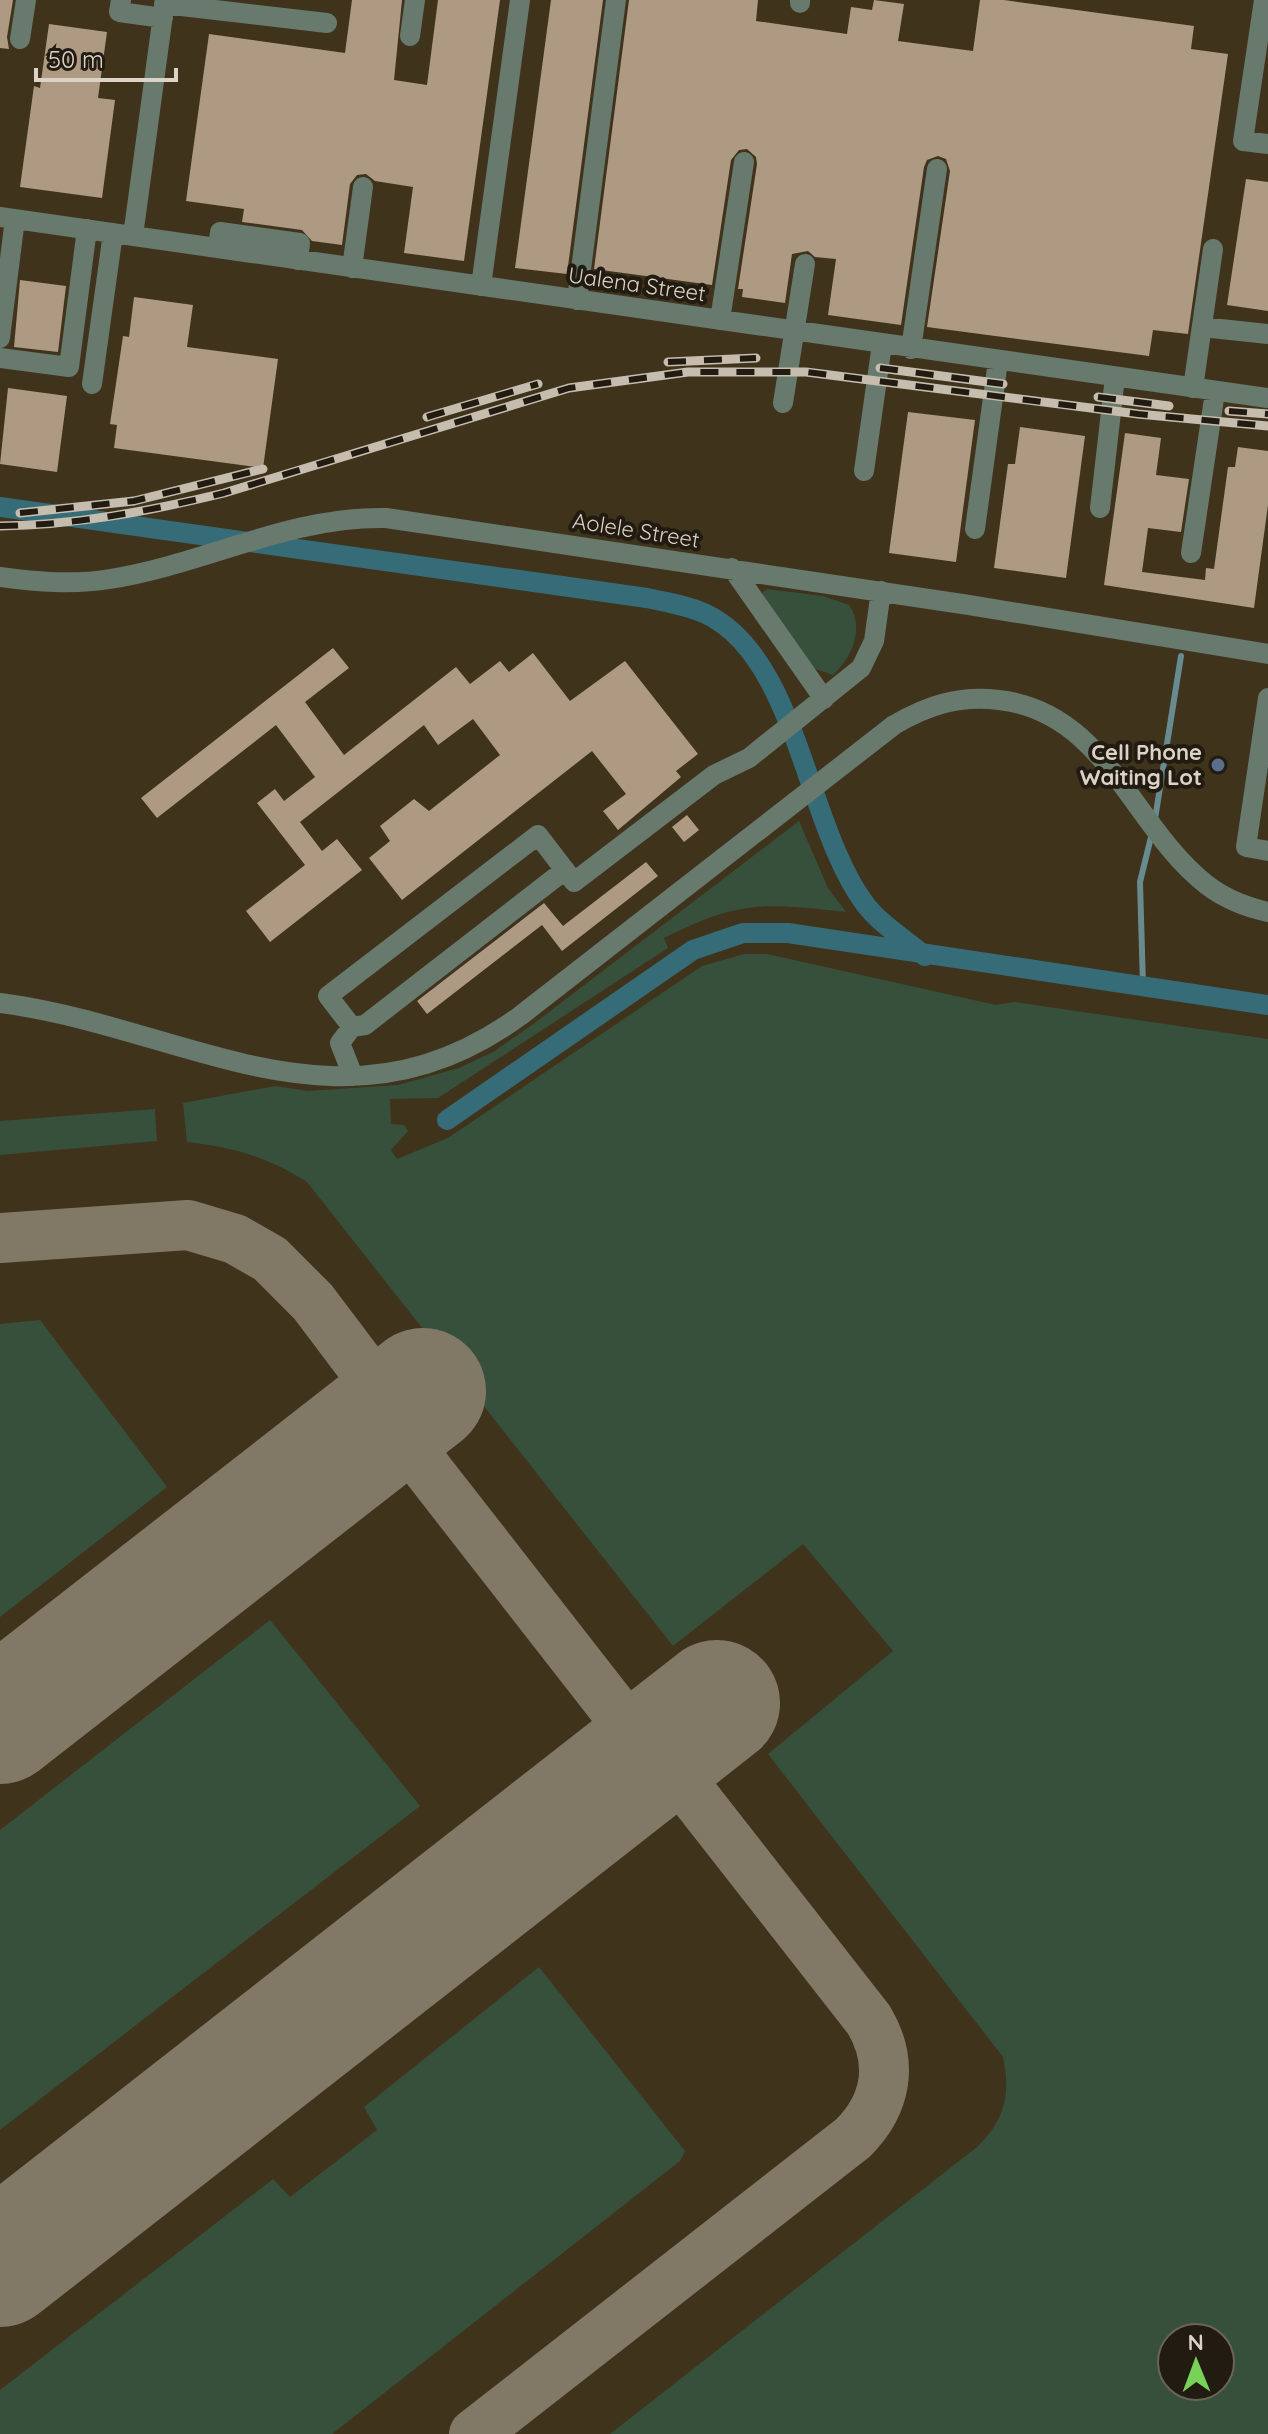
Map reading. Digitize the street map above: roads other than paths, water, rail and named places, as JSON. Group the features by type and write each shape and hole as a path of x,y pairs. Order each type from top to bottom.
{"street":[{"path":"20,39 26,0"},
{"path":"121,0 119,12 164,7 327,23"},
{"path":"410,36 415,0"},
{"path":"481,286 520,0"},
{"path":"577,300 616,0"},
{"path":"1264,0 1259,102 1243,141 1268,144"},
{"path":"92,384 123,235 164,7"},
{"path":"720,320 744,162"},
{"path":"911,349 937,169"},
{"path":"352,268 363,187"},
{"path":"0,338 8,218"},
{"name":"Ualena Street","path":"8,218 1268,398"},
{"path":"0,358 69,367 87,229"},
{"path":"1193,388 1213,249"},
{"path":"783,403 805,264"},
{"path":"1202,327 1268,334"},
{"path":"864,471 882,344"},
{"path":"975,529 998,361"},
{"path":"1100,508 1115,377"},
{"path":"1191,553 1215,392"},
{"name":"Aolele Street","path":"0,577 49,582 90,581 193,558 291,527 351,518 407,520 881,591 1268,654"},
{"path":"732,568 824,699"},
{"path":"352,1027 328,996 538,835 574,882 714,775 749,758 803,717 861,668 869,656 881,591"},
{"path":"1268,698 1246,847 1268,851"},
{"path":"0,1003 50,1012 290,1074 353,1076 441,1059 502,1029 894,725 931,706 970,699 1008,701 1045,713 1076,732 1103,759 1179,856 1221,894 1268,912"},
{"path":"353,1076 340,1043 352,1027 365,1025 565,870"}],"waterway":[{"path":"0,507 647,598 706,614 737,636 761,666 781,704 845,871 865,904 925,956"},
{"path":"1155,819 1181,656"},
{"path":"1143,986 1140,882 1152,833"},
{"path":"447,1120 693,950 743,933 788,933 1268,1005"}],"railway":[{"path":"668,362 756,358"},
{"path":"880,368 1003,384"},
{"path":"0,526 85,520 196,500 569,388 688,372 806,372 1138,414 1268,426"},
{"path":"427,417 538,384"},
{"path":"1098,397 1169,406"},
{"path":"1229,411 1268,414"},
{"path":"20,513 134,501 263,469"}],"place":[{"name":"Cell Phone Waiting Lot","path":"1218,765"}]}
